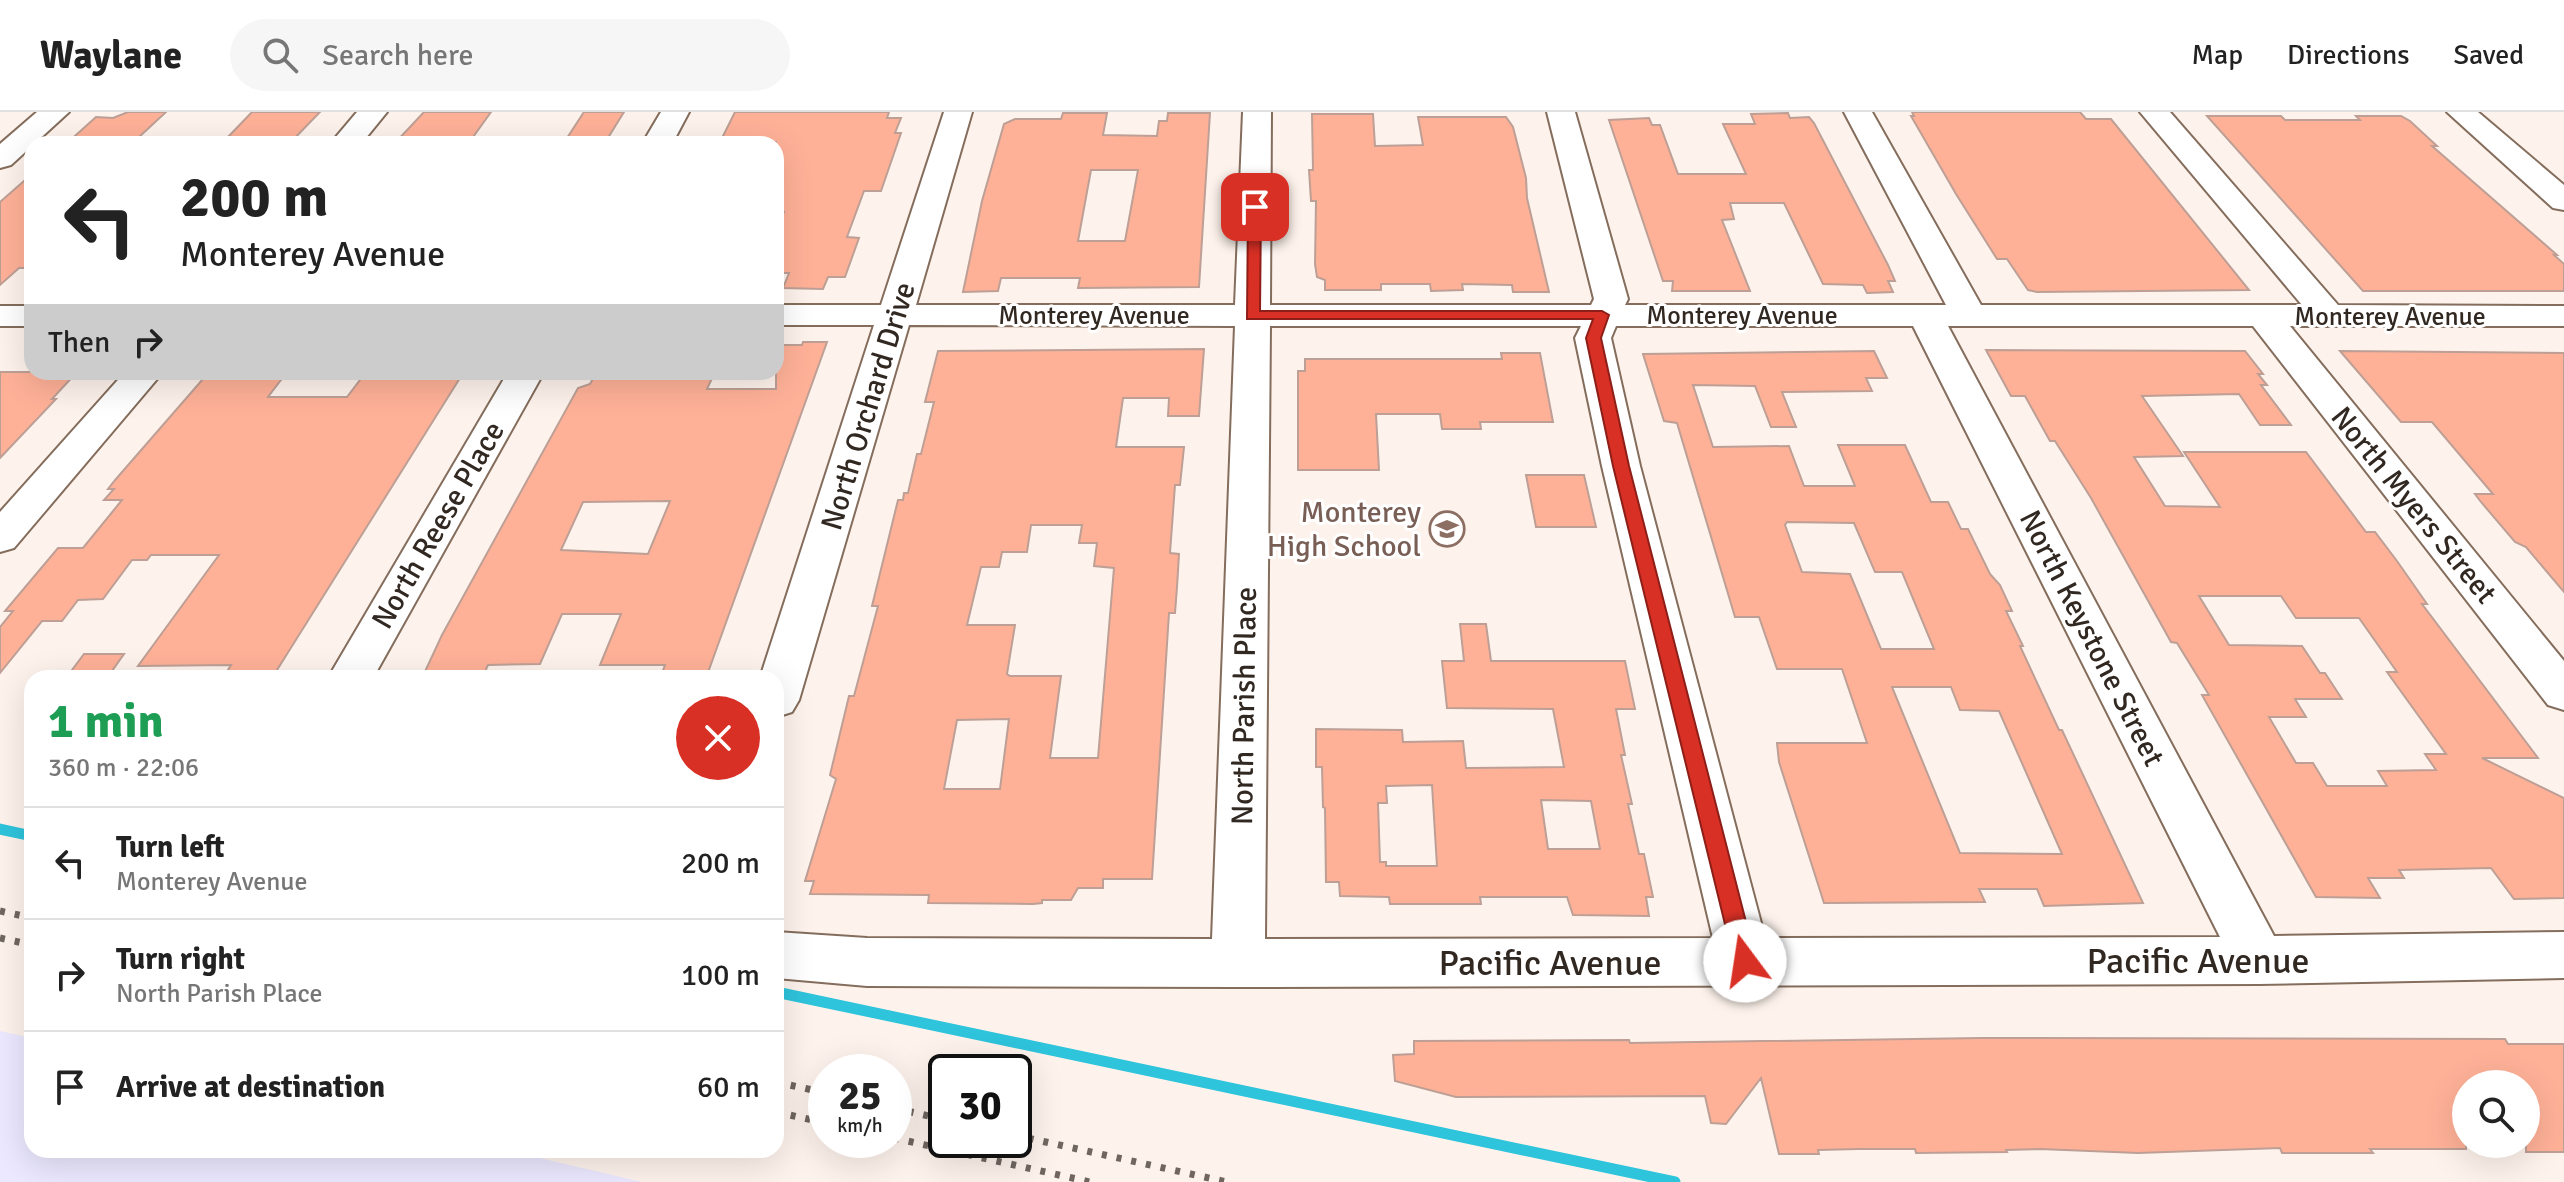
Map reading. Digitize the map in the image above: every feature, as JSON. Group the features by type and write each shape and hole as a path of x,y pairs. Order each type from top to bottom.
{"street":[{"path":"27,136 55,112"},
{"path":"352,136 373,112"},
{"path":"662,136 675,112"},
{"name":"North Orchard Drive","path":"784,674 958,112"},
{"name":"North Parish Place","path":"1238,963 1257,112"},
{"path":"1561,112 1611,299 1593,338 1621,466 1745,961"},
{"path":"1858,112 1969,315"},
{"path":"2154,112 2329,316"},
{"path":"2461,112 2564,201"},
{"path":"0,159 24,138"},
{"name":"Monterey Avenue","path":"784,315 2564,316"},
{"path":"0,316 24,316"},
{"name":"North Keystone Street","path":"1925,316 2259,960"},
{"name":"North Myers Street","path":"2263,316 2564,693"},
{"path":"0,538 138,380"},
{"name":"North Reese Place","path":"355,670 521,380"},
{"name":"Pacific Avenue","path":"784,956 867,962 1238,963 2259,960 2564,955"}],"shaded area":[{"path":"0,1031 24,1036 24,1158 540,1158 642,1182 0,1182"}],"building":[{"path":"128,112 166,112 140,136 75,136 96,117 113,118"},
{"path":"252,112 320,112 297,136 229,136"},
{"path":"424,112 491,112 474,136 402,136"},
{"path":"584,112 624,112 609,136 568,136"},
{"path":"735,112 889,112 887,118 901,118 895,133 901,133 881,191 864,191 847,237 859,238 845,277 828,277 823,289 784,288 789,273 784,273 784,136 723,136"},
{"path":"1912,112 2080,112 2086,119 2111,119 2249,290 2028,290 2007,259 1997,259 1956,194 1911,116 1914,116"},
{"path":"1063,113 1107,113 1103,135 1157,136 1159,121 1167,121 1168,113 1210,113 1199,287 1078,288 1080,278 1001,278 998,291 963,292 982,201 1004,124 1015,119 1061,119","holes":["1091,170 1138,170 1125,241 1078,241"]},
{"path":"1788,113 1790,118 1809,117 1814,123 1888,265 1895,281 1888,281 1893,292 1867,293 1863,285 1823,284 1784,203 1730,203 1734,219 1722,220 1750,291 1672,291 1673,281 1663,281 1609,120 1649,118 1652,125 1660,125 1678,174 1746,174 1723,124 1755,124 1751,114"},
{"path":"1312,114 1373,114 1375,146 1423,145 1418,117 1506,117 1513,127 1526,178 1527,198 1549,292 1513,292 1512,285 1462,284 1463,290 1431,291 1430,284 1381,284 1381,290 1325,290 1325,280 1317,277 1315,264 1316,201 1311,201 1309,170 1313,170"},
{"path":"2207,116 2360,120 2356,116 2401,116 2557,255 2554,255 2564,264 2564,291 2363,291"},
{"path":"24,181 24,268 19,268 0,285 0,202"},
{"path":"827,342 709,670 663,670 665,665 600,665 621,614 562,614 540,664 488,665 486,670 426,670 578,388 592,380 711,380 707,389 776,389 776,380 784,380 784,345","holes":["670,501 648,554 561,550 583,502"]},
{"path":"1204,349 1199,416 1168,416 1169,398 1123,398 1116,447 1184,447 1180,485 1175,485 1170,553 1179,554 1175,613 1169,613 1152,879 1103,879 1103,888 1078,888 1071,900 1042,900 1042,903 1033,904 928,903 929,895 810,894 814,881 805,881 836,779 830,775 849,696 854,696 878,606 872,606 898,500 903,500 904,493 908,493 917,454 921,454 934,402 925,402 938,351","holes":["1031,525 1082,525 1079,543 1097,543 1094,566 1114,568 1098,758 1050,758 1061,676 1010,676 1007,674 1015,625 967,625 981,567 999,567 1002,552 1027,552","1009,719 1000,789 944,789 957,720"]},
{"path":"1986,350 2245,351 2263,374 2258,374 2267,385 2261,385 2291,425 2260,425 2239,394 2142,396 2183,456 2134,457 2165,506 2220,507 2184,452 2306,452 2366,532 2375,532 2397,561 2427,604 2422,604 2538,758 2482,758 2564,798 2564,898 2514,899 2491,868 2399,870 2404,878 2368,878 2380,898 2316,897 2202,695 2209,695 2177,643 2171,642 2091,498 2055,441 2050,441 2025,396 2011,396","holes":["2199,596 2281,596 2296,618 2359,618 2397,672 2387,672 2446,754 2425,754 2436,770 2378,771 2387,786 2327,786 2313,763 2296,763 2269,717 2306,717 2295,699 2342,699 2302,646 2229,645"]},
{"path":"1874,351 1887,378 1866,378 1872,391 1782,392 1796,427 1771,427 1755,386 1693,385 1713,447 1789,446 1804,486 1855,486 1838,445 1905,445 1931,502 1948,502 1961,529 1968,529 1990,574 2000,585 2012,611 2006,611 2023,646 2020,646 2143,903 2044,906 2037,889 1979,889 1985,902 1824,903 1779,762 1777,743 1867,743 1842,669 1777,669 1759,617 1735,617 1677,423 1664,421 1643,354","holes":["1787,522 1854,523 1875,572 1902,572 1934,649 1881,649 1850,574 1802,572 1785,525","1892,687 1951,687 1960,710 1999,711 2062,854 1960,853"]},
{"path":"2340,351 2564,353 2564,592 2526,547 2515,542 2481,502 2475,494 2493,494 2432,422 2401,422"},
{"path":"1501,353 1540,353 1553,422 1480,422 1481,429 1442,429 1440,414 1376,414 1379,470 1298,470 1298,371 1305,371 1305,359 1502,359"},
{"path":"0,372 24,372 24,380 70,380 52,399 56,399 0,458"},
{"path":"202,380 281,380 268,397 347,397 360,380 459,380 277,670 228,670 231,665 138,666 219,555 151,555 147,560 132,560 103,599 78,600 62,621 42,621 0,673 0,627 13,611 5,611 58,548 83,548 122,500 104,500 114,489 108,489"},
{"path":"1526,475 1584,475 1596,527 1536,527"},
{"path":"1460,624 1486,624 1491,661 1625,661 1635,709 1616,709 1625,755 1621,755 1632,804 1628,804 1639,854 1644,854 1653,897 1646,897 1649,916 1573,915 1567,897 1480,897 1481,904 1390,904 1389,897 1340,896 1339,882 1326,882 1325,808 1322,767 1316,767 1316,729 1402,730 1403,742 1463,741 1466,768 1564,767 1553,709 1447,708 1442,661 1464,661","holes":["1432,785 1437,866 1386,866 1386,862 1380,862 1378,803 1387,803 1386,786","1541,800 1591,801 1600,849 1548,849"]},
{"path":"84,654 124,654 113,670 72,670"},
{"path":"1981,1038 2505,1039 2508,1044 2564,1044 2564,1152 2540,1152 2540,1070 2452,1070 2452,1149 2370,1149 2373,1153 2282,1153 2280,1148 2138,1153 2040,1149 1916,1153 1915,1149 1859,1149 1818,1150 1819,1154 1779,1154 1761,1078 1726,1124 1711,1123 1705,1096 1456,1097 1395,1081 1393,1055 1414,1054 1414,1041 1629,1040 1630,1043"}],"waterway":[{"path":"0,829 24,834"},
{"path":"784,994 1675,1182"}],"railway":[{"path":"0,911 24,916"},
{"path":"0,938 24,943"},
{"path":"784,1084 808,1089"},
{"path":"912,1112 928,1116"},
{"path":"784,1114 808,1119"},
{"path":"1032,1139 1227,1182"},
{"path":"912,1142 1090,1182"}],"place":[{"name":"Monterey High School","path":"1447,529"}],"route":[{"path":"1255,207 1252,316 1602,315 1593,338 1621,466 1745,961"}]}
